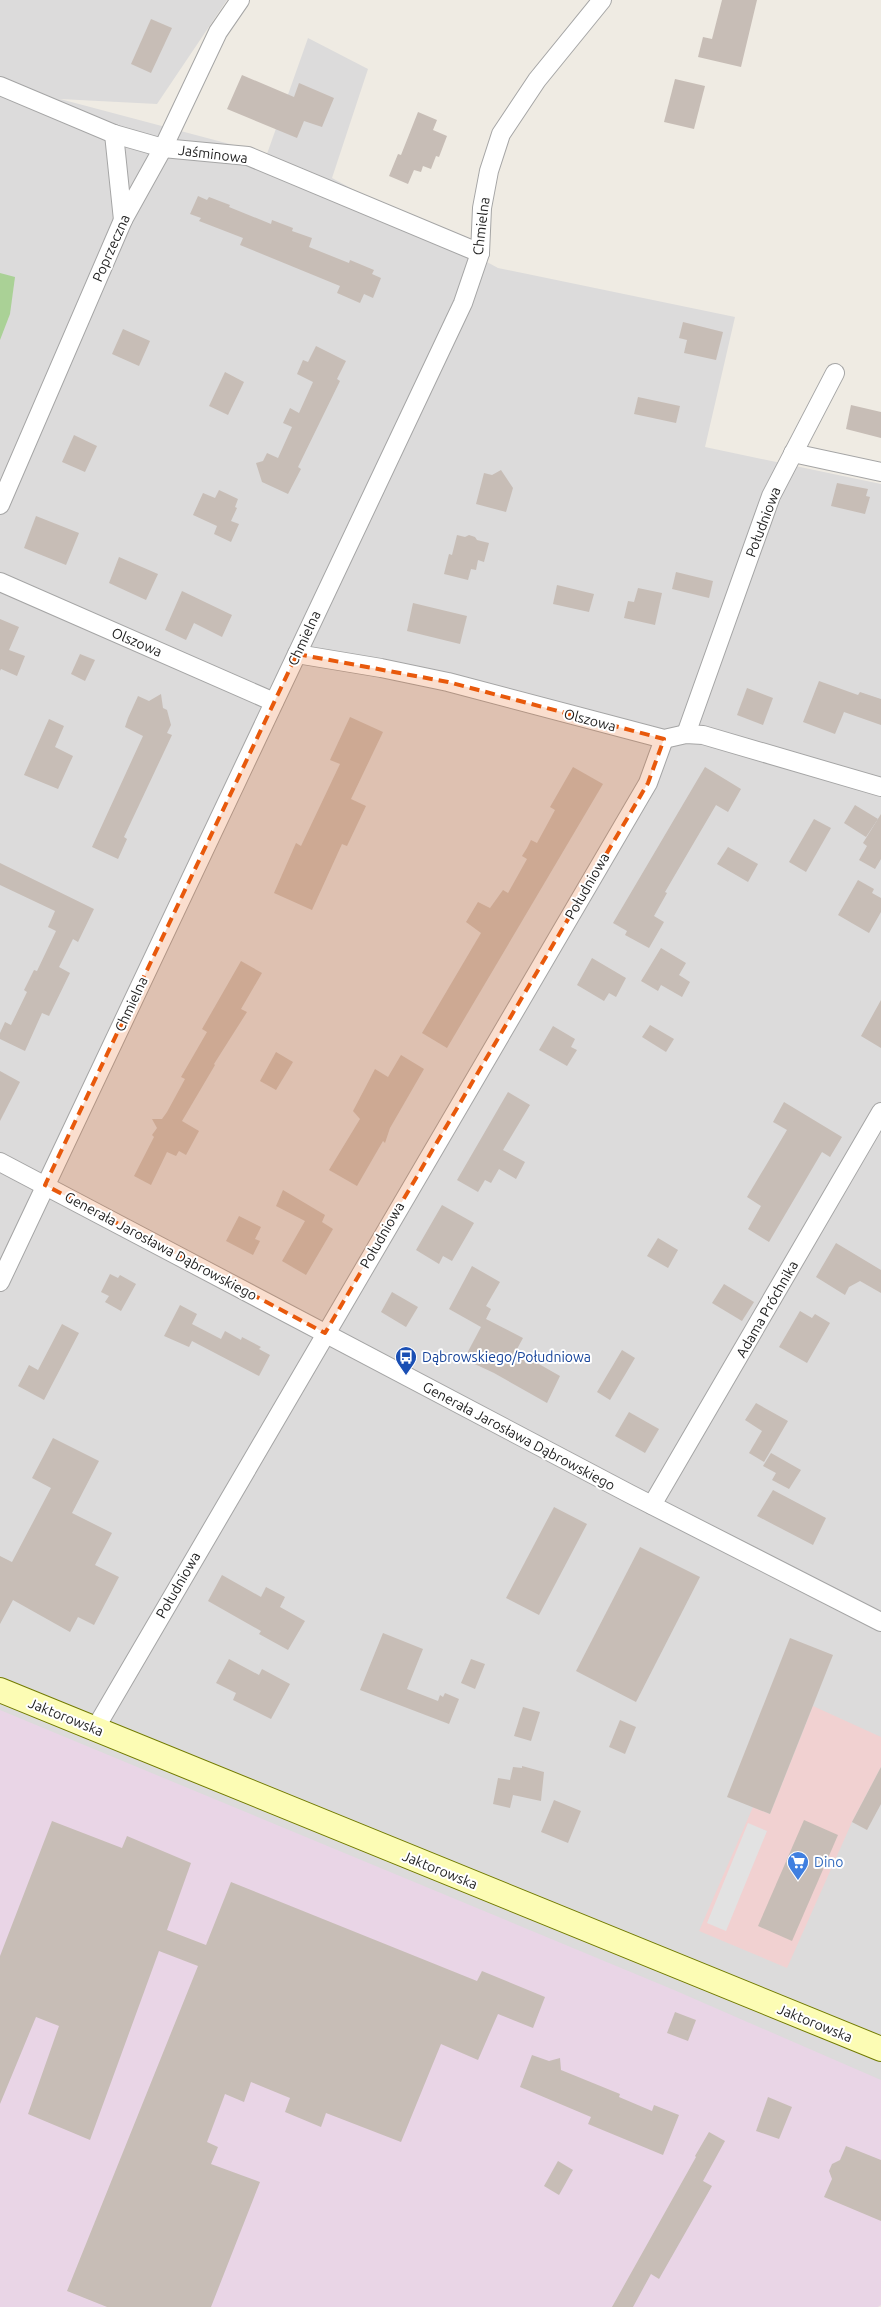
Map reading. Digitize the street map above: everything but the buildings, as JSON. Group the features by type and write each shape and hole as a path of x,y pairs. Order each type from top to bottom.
{"main road":[{"name":"Jaktorowska","path":"0,1690 881,2049"}],"street":[{"name":"Poprzeczna","path":"0,505 123,220 163,148 218,32 240,0"},
{"name":"Chmielna","path":"0,1282 463,302 480,253 482,208 489,171 501,134 537,80 602,0"},
{"name":"Jaśminowa","path":"0,86 114,134 163,148 248,156 480,253"},
{"path":"114,134 123,220"},
{"name":"Południowa","path":"686,734 771,496 835,373"},
{"path":"793,453 881,472"},
{"name":"Olszowa","path":"0,582 274,702"},
{"name":"Olszowa","path":"297,654 381,668 448,682 664,739 686,734 703,735 881,788"},
{"name":"Południowa","path":"95,1729 648,783 664,739"},
{"name":"Adama Próchnika","path":"652,1505 881,1112"},
{"name":"Generała Jarosława Dąbrowskiego","path":"0,1162 652,1505 881,1622"}],"highlighted area":[{"path":"297,654 448,682 664,739 648,783 325,1333 45,1185"}],"shaded area":[{"path":"0,0 227,0 157,104 60,99 267,154 308,38 368,69 332,178 498,268 735,317 705,447 881,484 881,2082 0,1711"},
{"path":"813,1706 881,1737 881,1767 852,1822 787,1968 699,1931 753,1807 770,1814"},
{"path":"0,1710 674,1990 881,2080 881,2305 878,2307 0,2307"},
{"path":"748,1823 767,1831 726,1931 707,1923"}],"green space":[{"path":"0,273 15,277 10,314 0,340"}],"place":[{"name":"Dąbrowskiego/Południowa","path":"406,1376"},
{"name":"Dino","path":"798,1881"}]}
